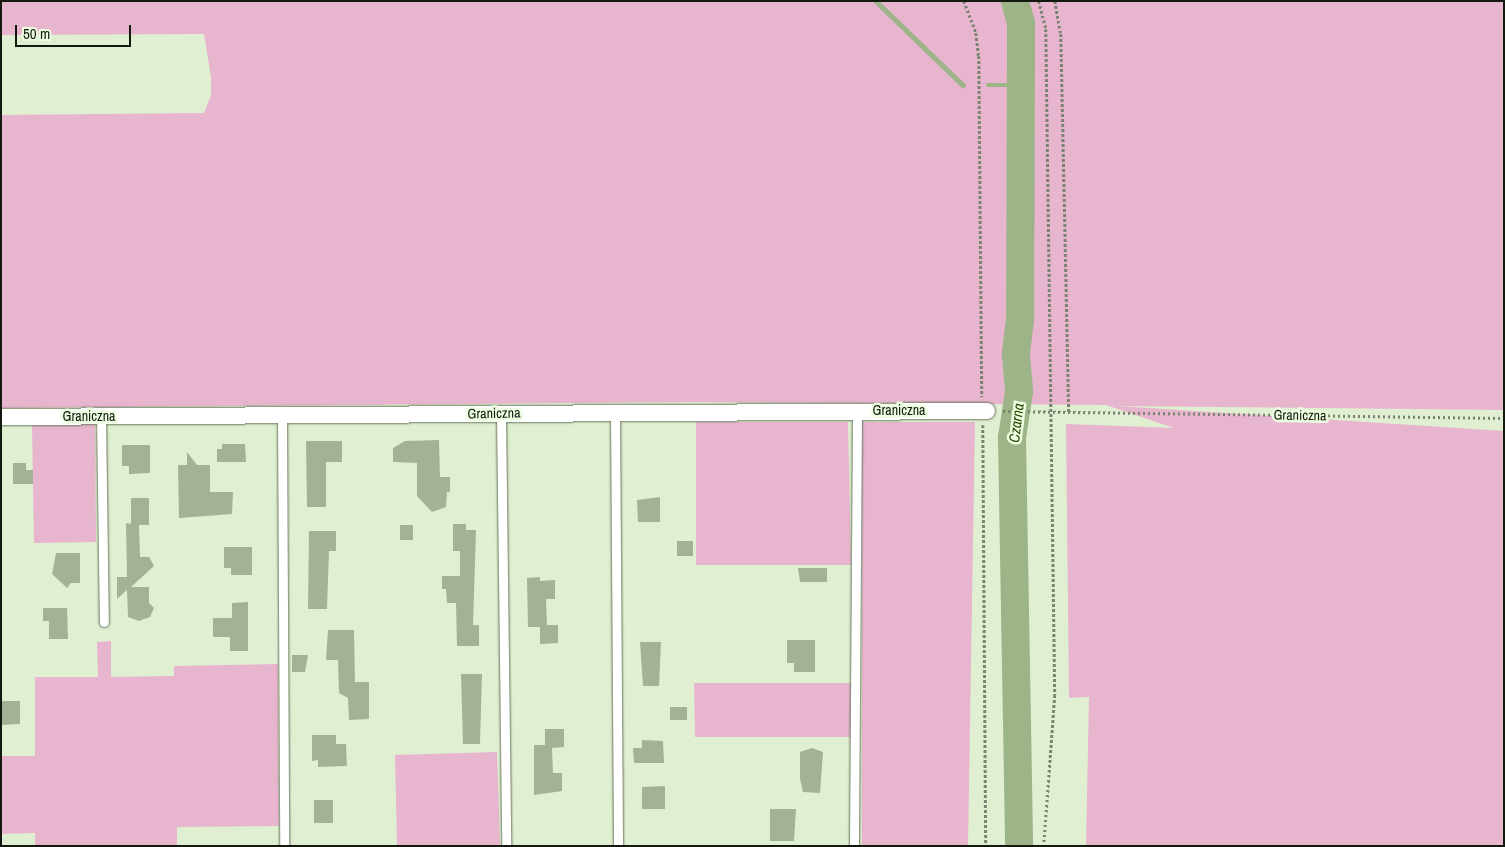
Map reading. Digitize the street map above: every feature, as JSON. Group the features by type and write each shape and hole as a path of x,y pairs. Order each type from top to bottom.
{"street":[{"name":"Graniczna","path":"1,417 857,410 985,411"}],"lane":[{"path":"854,843 857,410"},
{"path":"615,412 618,846"},
{"path":"501,413 506,846"},
{"path":"282,415 284,846"},
{"path":"101,416 104,622"}],"path":[{"path":"964,1 976,33 979,56 985,411 986,846"},
{"path":"1039,1 1046,29 1055,695 1044,846"},
{"path":"1055,1 1061,54 1069,412"},
{"name":"Graniczna","path":"985,411 1504,418"}],"shaded area":[{"path":"1,1 1504,1 1504,410 1118,406 1504,431 1504,846 1086,846 1089,697 1069,698 1066,424 1174,428 1106,405 696,402 1,408 1,115 204,113 211,95 211,77 204,34 1,35"},
{"path":"95,422 96,542 34,543 32,423"},
{"path":"696,422 848,422 851,565 696,565"},
{"path":"862,422 975,422 968,846 862,846"},
{"path":"111,641 111,677 174,676 174,666 278,664 279,826 177,827 177,846 35,846 35,833 1,834 1,756 35,756 35,677 98,677 97,642"},
{"path":"694,683 851,683 851,737 695,737"},
{"path":"497,752 500,846 397,846 395,755"}],"building":[{"path":"439,440 440,477 450,477 450,492 447,492 446,507 432,512 417,496 417,463 393,462 393,448 405,441"},
{"path":"306,441 342,441 342,462 326,462 326,507 307,507"},
{"path":"222,444 245,444 246,462 217,462 217,449 222,449"},
{"path":"122,445 150,445 150,473 129,474 129,466 122,466"},
{"path":"187,452 197,465 210,465 210,492 233,492 232,514 179,518 178,465 187,465"},
{"path":"13,463 26,463 26,470 33,470 33,484 13,484"},
{"path":"660,497 660,522 638,522 637,500"},
{"path":"131,498 149,498 149,525 139,525 140,557 149,557 154,566 131,587 149,587 149,603 154,608 150,617 139,621 128,617 127,590 117,599 117,577 127,577 126,523 131,524"},
{"path":"453,524 466,524 466,530 476,530 473,625 479,625 479,646 457,646 456,603 447,603 446,589 442,589 442,576 460,576 460,551 453,551"},
{"path":"400,525 413,525 413,540 400,540"},
{"path":"309,531 336,531 336,551 329,551 327,609 308,609"},
{"path":"677,541 693,541 693,556 677,556"},
{"path":"224,547 252,547 252,575 231,575 231,568 224,568"},
{"path":"56,553 80,553 80,583 71,583 67,588 52,574"},
{"path":"798,568 827,568 827,582 800,582"},
{"path":"540,577 540,581 555,580 555,599 546,599 547,625 558,625 558,643 540,644 540,627 528,627 527,578"},
{"path":"248,602 248,651 230,651 230,637 213,637 213,618 232,618 232,603"},
{"path":"43,608 67,608 68,639 49,639 49,621 43,621"},
{"path":"328,630 354,630 355,682 369,682 369,719 349,720 348,698 339,693 338,660 326,660"},
{"path":"787,640 815,640 815,672 794,672 794,663 787,663"},
{"path":"640,642 661,642 659,686 643,686"},
{"path":"292,655 308,655 305,672 292,672"},
{"path":"461,674 482,674 480,744 463,744"},
{"path":"1,701 20,701 20,724 1,725"},
{"path":"670,707 687,707 687,720 670,720"},
{"path":"545,729 564,729 564,747 552,748 553,773 562,773 562,791 534,795 534,745 545,745"},
{"path":"312,735 336,735 336,744 346,744 347,766 318,767 318,760 312,761"},
{"path":"642,740 663,741 664,763 634,763 633,748 642,748"},
{"path":"812,748 823,752 820,793 803,792 800,779 800,752"},
{"path":"665,786 665,809 642,809 642,787"},
{"path":"314,800 333,800 333,823 314,823"},
{"path":"770,809 796,809 794,841 770,841"}],"waterway":[{"path":"876,1 963,85"},
{"name":"Czarna","path":"1015,1 1021,24 1020,320 1016,355 1019,392 1012,438 1019,846"},
{"path":"988,85 1020,85"}]}
